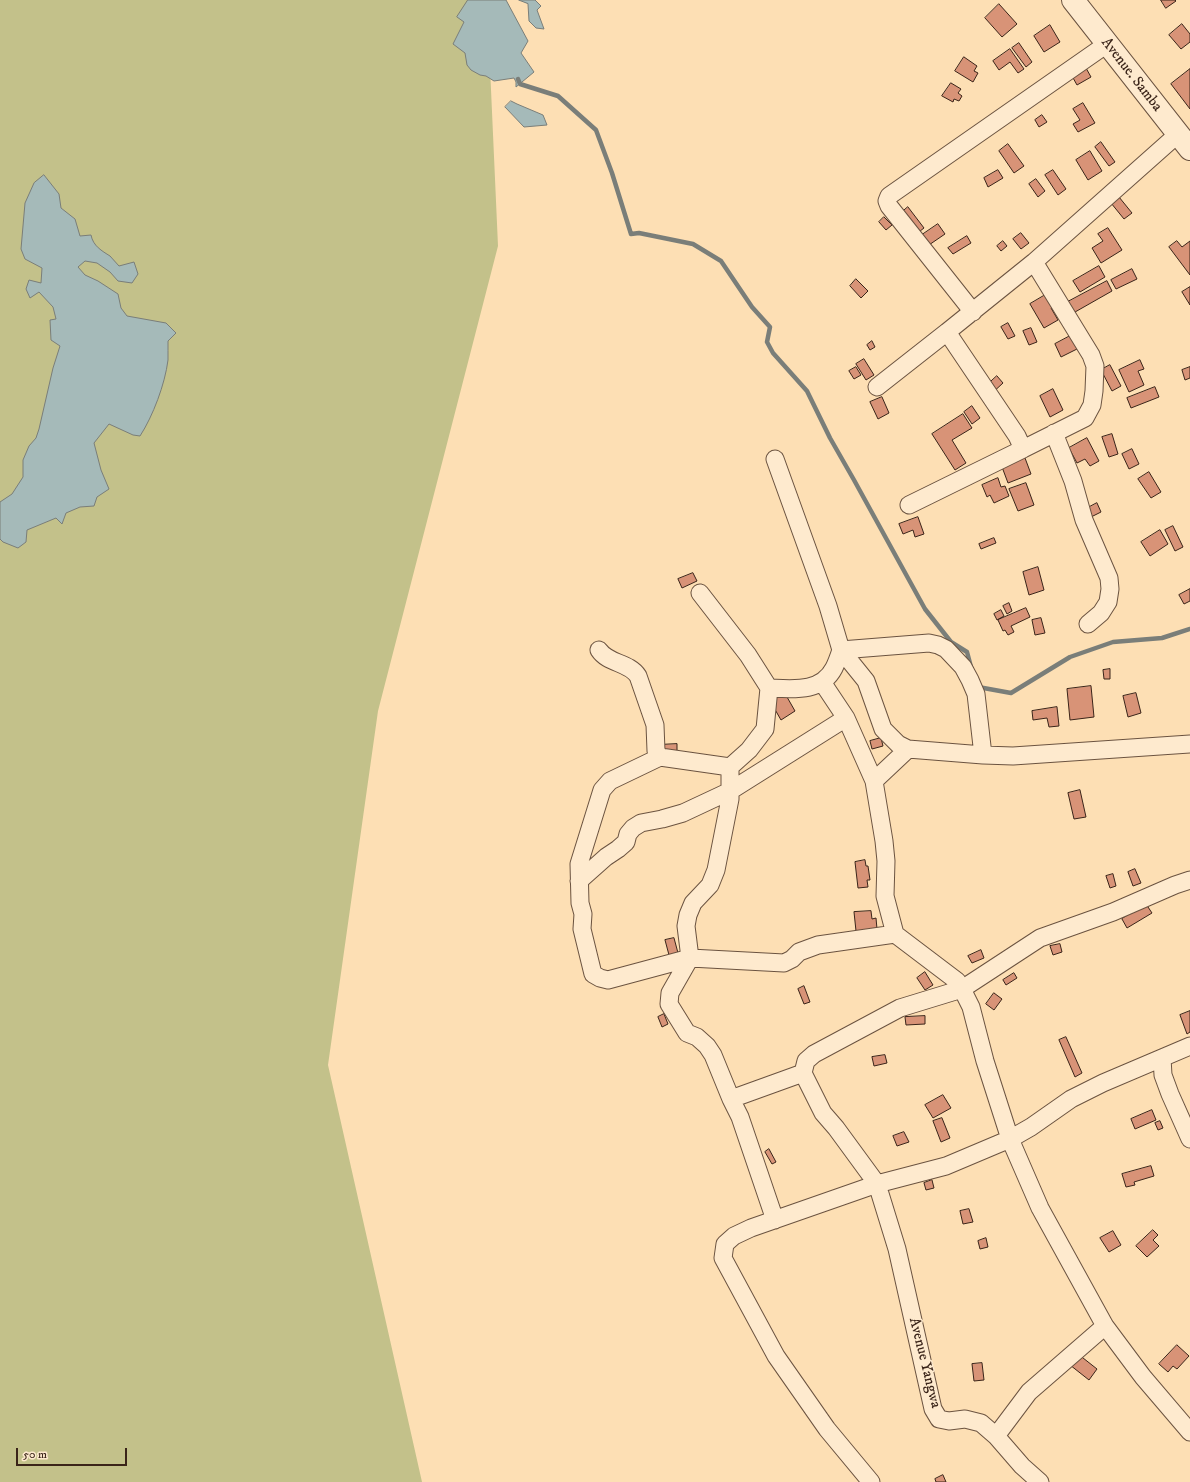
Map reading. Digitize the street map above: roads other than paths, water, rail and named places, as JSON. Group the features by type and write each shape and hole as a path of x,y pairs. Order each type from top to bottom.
{"street":[{"name":"Avenue. Samba","path":"1073,0 1184,142"},
{"path":"973,312 889,206 887,201 889,196 1107,44"},
{"path":"877,387 973,312 1184,142"},
{"path":"909,504 1085,418 1092,405 1095,366 1091,355 1034,262"},
{"path":"947,332 1017,436 1023,449"},
{"path":"1054,433 1073,481 1084,520 1109,578 1110,590 1108,602 1101,613 1088,624"},
{"path":"775,459 828,606 841,650 866,681 883,729 894,740 908,749 1013,756 1188,744"},
{"path":"700,593 748,655 769,688 765,728 749,750 730,766 660,757 610,781 602,790 579,864 580,903 583,914 582,929 593,974 608,980 690,958 784,963 792,959 800,952 818,944 895,934"},
{"path":"841,650 929,643 946,649 963,667 976,694 983,754"},
{"path":"599,650 606,658 633,670 638,676 655,725 656,751 660,757"},
{"path":"769,688 800,689 811,687 822,682 834,669 841,650"},
{"path":"822,682 846,718 874,781 886,861 885,896 895,934 957,981 962,989 971,1007 985,1061 1010,1139 1040,1208 1105,1326 1144,1377 1190,1432"},
{"path":"579,881 606,857 626,842 628,834 633,828 641,823 683,813 730,791 846,718"},
{"path":"874,781 908,749"},
{"path":"730,766 730,791 725,830 716,870 710,884 693,903 688,915 686,926 690,958 670,993 669,1004 686,1033 697,1036 707,1046 713,1055 740,1117 775,1220"},
{"path":"731,1099 804,1073 806,1061 814,1054 900,1008 962,989 1040,938 1113,912 1190,880"},
{"path":"871,1482 827,1429 776,1356 723,1258 725,1244 734,1236 775,1220 877,1184 946,1166 1010,1139 1031,1127 1071,1099 1103,1083 1190,1046"},
{"path":"1162,1058 1163,1075 1190,1139"},
{"name":"Avenue Yangwa","path":"804,1073 823,1113 836,1128 877,1184 897,1249 933,1409 939,1418 948,1421 965,1419 981,1423 996,1436 1022,1466 1040,1482"},
{"path":"996,1436 1028,1392 1105,1326"}],"waterway":[{"path":"518,79 520,84 558,96 596,130 612,173 631,234 639,233 693,244 721,261 752,307 770,327 767,342 773,353 807,391 830,438 925,609 951,642 967,652 971,667"},
{"path":"978,687 1011,693 1070,657 1113,642 1162,638 1190,629"}]}
